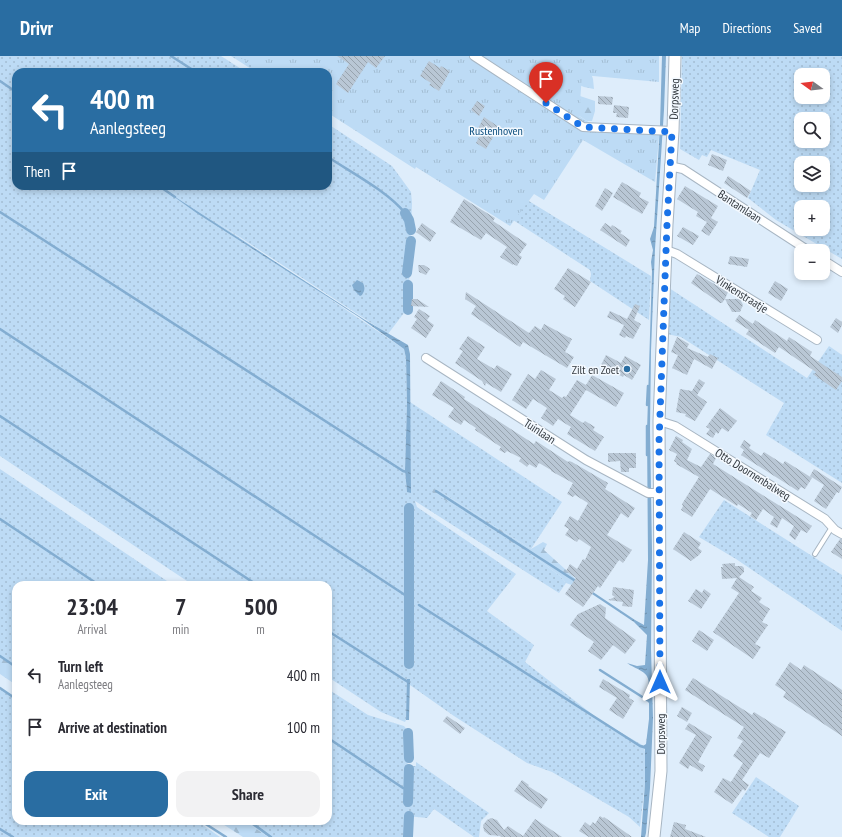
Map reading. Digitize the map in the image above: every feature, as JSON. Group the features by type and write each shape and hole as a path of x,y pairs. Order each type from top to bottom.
{"street":[{"path":"474,56 583,127 665,131"},
{"name":"Dorpsweg","path":"654,837 660,771 659,421 669,166 665,131 675,56"},
{"name":"Bantamlaan","path":"669,166 683,169 798,244"},
{"name":"Vinkenstraatje","path":"666,250 677,254 817,340"},
{"path":"830,264 842,272"},
{"name":"Tuinlaan","path":"426,358 586,460 648,493 659,493"},
{"name":"Otto Doornenbalweg","path":"659,421 675,426 826,519 832,527 842,534"}],"lane":[{"path":"816,554 832,527"}],"green space":[{"path":"0,56 221,56 240,68 12,68 12,190 332,190 332,127 392,166 411,192 412,203 407,309 388,334 209,217 404,349 406,358 407,404 405,470 407,492 411,477 410,402 562,502 531,549 435,488 560,576 566,583 559,593 415,501 417,507 516,574 487,611 534,645 525,662 601,721 644,746 646,758 645,783 640,827 629,817 552,772 527,763 454,716 410,685 410,679 405,722 381,712 332,680 332,581 187,581 0,456"},
{"path":"231,56 292,56 285,68 250,68"},
{"name":"Rustenhoven","path":"238,56 659,56 659,82 582,75 579,116 593,125 660,126 655,182 583,140 544,200 534,194 510,226 416,167 415,169 332,116 332,68 257,68"},
{"path":"488,56 577,95 595,101 595,111 592,121 587,121"},
{"path":"585,56 593,79 594,89 577,84"},
{"path":"682,56 842,56 842,259 830,252 830,244 817,244 803,236 830,236 830,200 794,200 794,231 776,220 748,198 760,170 711,150 707,157 702,155 699,160 680,149"},
{"path":"524,198 651,276 649,320 590,281 590,270 513,220"},
{"path":"669,288 807,378 829,346 842,355 842,483 766,435 784,403 681,337 667,334"},
{"path":"0,469 167,581 12,581 12,664 0,656"},
{"path":"435,488 531,549 543,542 547,544 544,550 576,579 585,590 566,583 560,576 529,553 432,492"},
{"path":"724,500 842,575 842,631 736,559 699,537"},
{"path":"0,656 12,664 12,682 0,674"},
{"path":"0,688 12,696 12,825 203,825 220,837 0,837"},
{"path":"332,692 368,715 404,726 408,731 407,801 411,802 411,766 416,766 416,762 489,813 481,821 479,837 474,837 434,809 427,818 407,816 406,837 268,837 251,825 332,825"},
{"path":"756,777 799,806 780,837 769,837 732,813"},
{"path":"224,825 251,825 268,837 243,837"}],"water":[{"path":"662,56 666,56 664,110 655,249 651,351 651,649 653,718 650,788 646,833 645,837 641,837 645,783 645,749 643,746 646,744 649,719 649,703 645,699 649,682 648,677 645,674 627,663 637,666 645,665 647,635 634,622 586,590 587,588 644,625 648,560 647,431 652,271 651,262 653,250 650,239 654,227 660,125"},
{"path":"166,191 365,320 408,345 410,354 411,493 407,492 405,470 407,404 406,358 404,349 359,317 198,214"},
{"path":"357,280 363,283 364,286 364,292 360,296 354,290 352,285"},
{"path":"407,679 410,679 409,720 406,720"}],"building":[{"path":"337,56 385,56 376,68 368,62 348,93 336,84 349,64"},
{"path":"429,61 440,68 441,66 450,71 439,91 429,85 431,83 420,76"},
{"path":"598,96 613,97 612,105 598,104"},
{"path":"477,101 485,106 479,116 471,110"},
{"path":"614,105 629,107 628,118 616,117 617,113 613,113"},
{"path":"484,117 499,127 486,149 476,143 480,135 476,132"},
{"path":"712,154 727,160 723,171 708,165"},
{"path":"728,176 751,191 747,198 724,183"},
{"path":"622,182 641,193 639,197 649,202 642,214 613,197"},
{"path":"685,186 718,206 711,218 718,222 709,236 701,231 707,222 696,216 698,212 677,199"},
{"path":"605,188 613,193 602,211 595,206"},
{"path":"464,199 495,218 493,221 527,244 519,255 522,257 517,266 500,257 507,247 486,233 481,240 450,222"},
{"path":"422,223 436,233 430,242 416,232"},
{"path":"605,223 622,231 620,233 630,240 626,247 600,230"},
{"path":"683,227 699,236 693,245 677,236"},
{"path":"730,256 749,259 747,267 728,264"},
{"path":"418,265 424,265 430,269 426,275 419,272"},
{"path":"568,268 591,282 575,307 563,299 565,296 554,289"},
{"path":"697,274 728,292 722,303 691,283"},
{"path":"775,281 788,289 781,301 768,293"},
{"path":"466,292 529,333 535,326 541,330 544,324 572,339 565,352 574,357 567,368 523,342 520,347 471,314 476,306 465,299"},
{"path":"412,299 417,299 429,307 411,306"},
{"path":"725,299 740,299 743,305 740,312 732,312"},
{"path":"635,304 640,306 634,320 641,324 633,339 626,336 625,338 619,335 624,325 607,317 610,311 627,319"},
{"path":"419,309 430,316 427,320 434,325 426,338 411,328 417,319 414,317"},
{"path":"739,315 753,324 755,320 787,341 789,337 812,352 810,356 842,377 842,381 836,390 814,375 816,372 779,347 775,353 746,334 749,330 735,321"},
{"path":"836,318 842,322 838,333 830,327"},
{"path":"468,336 485,347 477,359 494,369 497,365 512,374 501,392 486,383 485,386 482,381 455,363 463,351 459,349"},
{"path":"677,337 689,344 687,348 708,357 710,354 718,358 712,369 694,359 687,375 672,368 678,355 671,352"},
{"path":"606,355 621,363 625,356 641,365 632,380 624,375 623,377 601,365"},
{"path":"541,370 556,379 549,390 562,398 564,396 566,397 577,380 586,385 592,375 624,393 616,407 586,390 570,415 583,423 585,421 595,427 593,430 604,437 595,451 567,434 571,427 558,419 553,426 541,418 547,408 533,399 526,409 512,400 528,374 535,379"},
{"path":"699,379 705,383 697,395 707,402 695,421 685,416 686,414 676,412 680,389 692,391"},
{"path":"441,381 465,397 464,399 534,444 536,441 568,462 572,462 608,483 605,489 635,508 628,518 621,513 607,535 632,550 623,563 619,560 600,588 598,586 583,607 565,594 576,578 566,571 570,564 577,569 583,559 585,560 591,547 579,539 577,542 565,535 569,529 564,526 570,516 578,521 588,503 575,495 573,497 567,494 573,483 539,463 536,468 529,464 527,467 519,461 521,458 507,451 505,453 499,450 501,447 475,430 476,428 464,420 461,425 448,417 454,408 432,395"},
{"path":"720,408 737,421 728,432 722,428 718,434 716,432 713,438 706,434 710,429 706,427"},
{"path":"676,436 683,440 682,442 692,449 687,460 701,467 710,454 716,458 713,464 812,526 807,533 801,530 795,540 789,535 794,526 782,518 777,528 770,524 774,517 763,509 756,520 750,516 752,513 738,504 737,506 710,489 692,517 681,510 683,506 682,504 699,477 676,464 677,463 674,461 677,454 669,450"},
{"path":"744,440 751,445 749,448 761,456 764,452 783,464 785,461 812,478 805,489 801,487 798,491 741,455 744,450 740,447"},
{"path":"608,453 636,453 636,468 629,468 629,472 621,472 620,461 608,462"},
{"path":"814,469 842,487 826,509 814,501 824,485 810,476"},
{"path":"684,532 701,543 698,548 702,551 691,561 673,549"},
{"path":"840,539 842,539 842,559 831,552"},
{"path":"735,563 735,566 742,566 744,568 744,572 739,577 754,587 751,591 762,598 759,602 770,609 762,622 768,625 755,644 761,647 753,659 713,632 739,593 731,588 737,578 722,579 722,564"},
{"path":"613,587 634,590 632,607 622,606 623,602 608,600 615,597 612,595"},
{"path":"696,589 702,593 704,589 711,594 701,609 688,601"},
{"path":"600,604 606,608 605,618 636,640 625,654 613,645 601,660 588,651 594,642 570,625 578,614"},
{"path":"699,630 714,640 707,651 692,641"},
{"path":"790,662 801,670 804,665 842,690 842,736 783,697 786,692 775,685"},
{"path":"693,678 752,715 754,712 786,732 769,758 760,753 742,780 749,785 745,791 743,789 732,804 714,792 723,778 731,782 743,763 733,756 743,741 737,738 744,727 685,690"},
{"path":"603,679 630,695 629,698 634,701 623,719 609,710 617,698 599,687"},
{"path":"682,707 692,713 687,722 677,716"},
{"path":"447,716 465,728 460,734 443,721"},
{"path":"689,723 712,737 698,762 705,766 702,772 690,765 688,769 679,763 696,735 685,729"},
{"path":"522,780 529,785 528,786 548,799 541,809 514,791"},
{"path":"600,816 603,818 604,817 632,837 589,837 579,831 585,822 590,826 593,822 595,824"},
{"path":"491,818 497,820 504,830 508,826 523,836 535,819 562,837 500,837 501,836 489,835 484,831 483,825"},
{"path":"674,822 686,825 685,829 706,837 670,837"}],"waterway":[{"path":"171,56 190,68"},
{"path":"0,81 12,89"},
{"path":"332,160 389,197 405,213"},
{"path":"165,190 175,197"},
{"path":"0,212 403,471 407,472"},
{"path":"405,213 409,220 411,230"},
{"path":"407,273 411,241"},
{"path":"408,285 408,310"},
{"path":"0,329 405,595 409,596"},
{"path":"647,405 648,386"},
{"path":"0,416 251,581"},
{"path":"647,426 647,455"},
{"path":"436,491 577,582"},
{"path":"409,508 409,664"},
{"path":"0,519 93,581"},
{"path":"419,605 640,746 647,748"},
{"path":"332,634 408,682"},
{"path":"0,656 12,664"},
{"path":"600,670 647,700"},
{"path":"0,688 12,696"},
{"path":"408,733 409,758"},
{"path":"332,741 403,788 409,789"},
{"path":"408,802 409,769"},
{"path":"408,837 409,816"},
{"path":"207,825 226,837"},
{"path":"254,825 271,837"},
{"path":"0,829 13,837"}],"place":[{"name":"Zilt en Zoet","path":"627,369"}],"route":[{"path":"546,103 583,127 672,132 669,166 661,356 659,442 660,682"}]}
